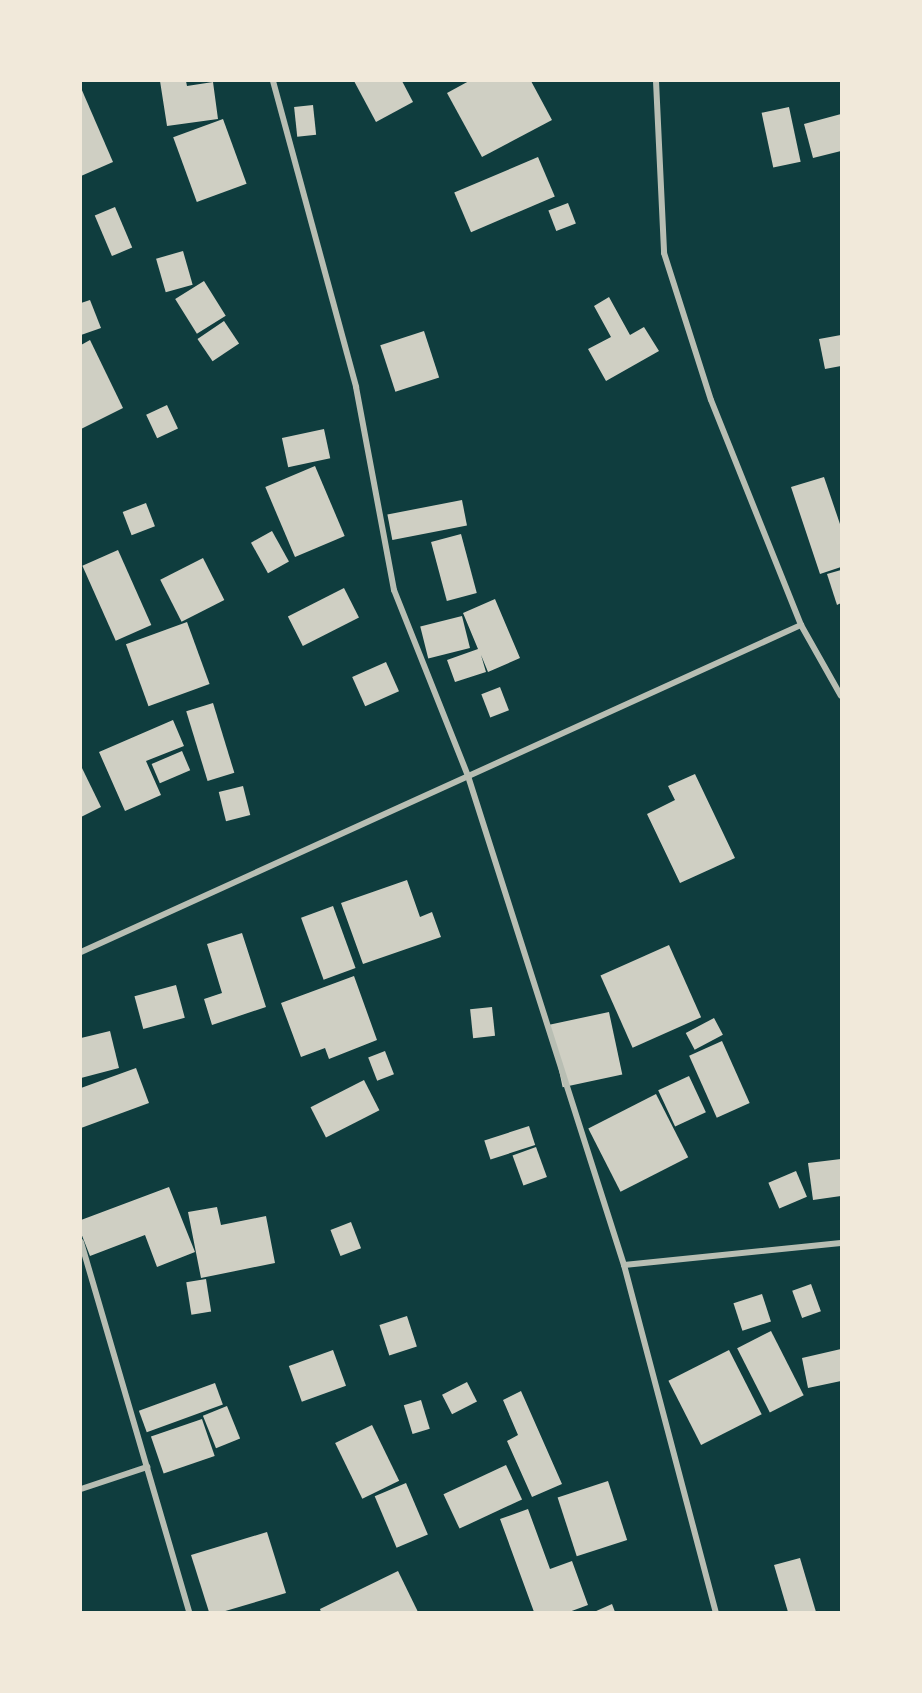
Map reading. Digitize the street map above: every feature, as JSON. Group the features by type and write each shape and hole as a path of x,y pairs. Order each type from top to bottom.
{"street":[{"path":"273,81 356,387 394,590 468,776 624,1265 716,1612"},
{"path":"656,81 664,253 711,400 801,625 841,696"},
{"path":"81,952 801,625"},
{"path":"81,1242 189,1612"},
{"path":"624,1265 841,1243"},
{"path":"81,1489 147,1467"}],"building":[{"path":"160,81 186,81 187,86 213,82 218,119 167,126"},
{"path":"354,81 402,81 413,102 376,122"},
{"path":"469,81 531,81 552,120 482,157 447,93"},
{"path":"81,88 113,162 81,176"},
{"path":"313,105 316,135 297,137 294,107"},
{"path":"789,107 801,162 773,168 762,113"},
{"path":"841,114 841,151 813,158 804,124"},
{"path":"223,119 247,184 197,202 173,137"},
{"path":"538,157 555,197 471,232 454,193"},
{"path":"568,203 576,224 556,231 548,211"},
{"path":"115,207 132,248 112,256 95,216"},
{"path":"183,251 193,285 166,292 156,259"},
{"path":"204,281 226,316 197,334 175,299"},
{"path":"609,297 630,335 644,327 659,351 606,381 588,349 611,337 594,306"},
{"path":"90,300 101,328 81,335 81,303"},
{"path":"224,321 239,343 213,361 197,339"},
{"path":"424,331 439,378 395,392 380,345"},
{"path":"841,335 841,366 825,369 819,339"},
{"path":"90,340 123,408 81,429 81,345"},
{"path":"167,405 178,429 157,438 146,415"},
{"path":"324,429 330,458 288,467 282,438"},
{"path":"315,466 345,536 295,557 265,487"},
{"path":"824,477 841,527 841,567 820,574 791,487"},
{"path":"462,500 467,526 392,540 387,515"},
{"path":"146,503 155,526 132,535 123,512"},
{"path":"272,531 289,562 268,573 251,543"},
{"path":"461,534 477,593 447,601 431,542"},
{"path":"118,550 151,625 116,641 82,566"},
{"path":"203,558 224,600 182,622 160,580"},
{"path":"841,570 841,603 837,605 827,574"},
{"path":"344,588 359,617 303,646 288,617"},
{"path":"495,599 520,658 488,672 481,655 486,672 455,682 447,660 478,649 463,613"},
{"path":"462,616 470,648 428,658 420,626"},
{"path":"187,622 210,684 148,706 126,644"},
{"path":"386,662 399,691 365,706 352,677"},
{"path":"500,687 509,710 490,718 481,694"},
{"path":"213,703 234,773 208,781 186,711"},
{"path":"173,720 184,746 146,761 161,795 125,811 99,752"},
{"path":"182,751 190,770 160,783 152,764"},
{"path":"81,766 101,807 81,817"},
{"path":"695,774 735,858 680,883 647,814 675,800 668,786"},
{"path":"243,786 250,815 226,821 219,792"},
{"path":"407,880 420,917 432,912 441,937 363,964 341,903"},
{"path":"333,906 356,968 324,980 301,918"},
{"path":"242,933 266,1007 212,1025 204,999 222,993 207,944"},
{"path":"669,945 701,1017 633,1048 600,976"},
{"path":"354,976 377,1040 329,1059 325,1048 301,1057 281,1003"},
{"path":"176,985 185,1018 143,1029 134,996"},
{"path":"492,1007 495,1036 473,1038 470,1009"},
{"path":"609,1012 622,1075 563,1087 549,1025"},
{"path":"714,1018 723,1035 695,1050 686,1033"},
{"path":"110,1031 119,1068 81,1078 81,1038"},
{"path":"722,1041 750,1103 717,1118 689,1056"},
{"path":"385,1051 394,1074 377,1081 368,1057"},
{"path":"136,1068 149,1103 81,1128 81,1088"},
{"path":"689,1076 706,1112 675,1127 658,1090"},
{"path":"364,1080 379,1110 326,1138 311,1107"},
{"path":"656,1094 688,1157 621,1192 588,1129"},
{"path":"529,1126 535,1145 490,1160 484,1141"},
{"path":"536,1147 547,1177 523,1186 513,1156"},
{"path":"841,1159 841,1196 813,1200 808,1163"},
{"path":"796,1171 807,1197 779,1208 768,1183"},
{"path":"169,1187 195,1252 157,1267 145,1235 90,1256 81,1233 81,1220"},
{"path":"217,1207 221,1225 266,1216 275,1263 201,1278 188,1212"},
{"path":"351,1222 361,1248 340,1256 330,1230"},
{"path":"206,1279 211,1312 191,1315 186,1282"},
{"path":"811,1284 821,1311 802,1318 792,1291"},
{"path":"762,1294 771,1322 742,1331 733,1303"},
{"path":"407,1316 417,1346 389,1355 379,1325"},
{"path":"771,1331 804,1395 770,1412 737,1348"},
{"path":"841,1349 841,1381 808,1388 802,1358"},
{"path":"333,1350 346,1386 302,1402 289,1366"},
{"path":"729,1350 762,1414 701,1445 668,1381"},
{"path":"467,1382 477,1402 452,1414 442,1395"},
{"path":"215,1383 223,1405 147,1432 139,1411"},
{"path":"521,1391 562,1484 532,1497 507,1441 518,1435 503,1400"},
{"path":"421,1400 430,1429 413,1434 404,1405"},
{"path":"227,1406 240,1438 216,1448 203,1416"},
{"path":"202,1419 215,1456 164,1473 151,1437"},
{"path":"372,1425 399,1481 362,1499 335,1443"},
{"path":"506,1465 522,1499 460,1529 443,1494"},
{"path":"608,1481 627,1540 577,1556 558,1497"},
{"path":"406,1483 428,1535 397,1548 375,1496"},
{"path":"528,1509 550,1569 572,1561 588,1605 569,1612 534,1612 500,1519"},
{"path":"267,1532 286,1593 222,1612 209,1612 191,1555"},
{"path":"800,1558 816,1612 788,1612 774,1565"},
{"path":"398,1571 418,1612 321,1612 320,1609"},
{"path":"612,1604 615,1612 594,1612"}]}
